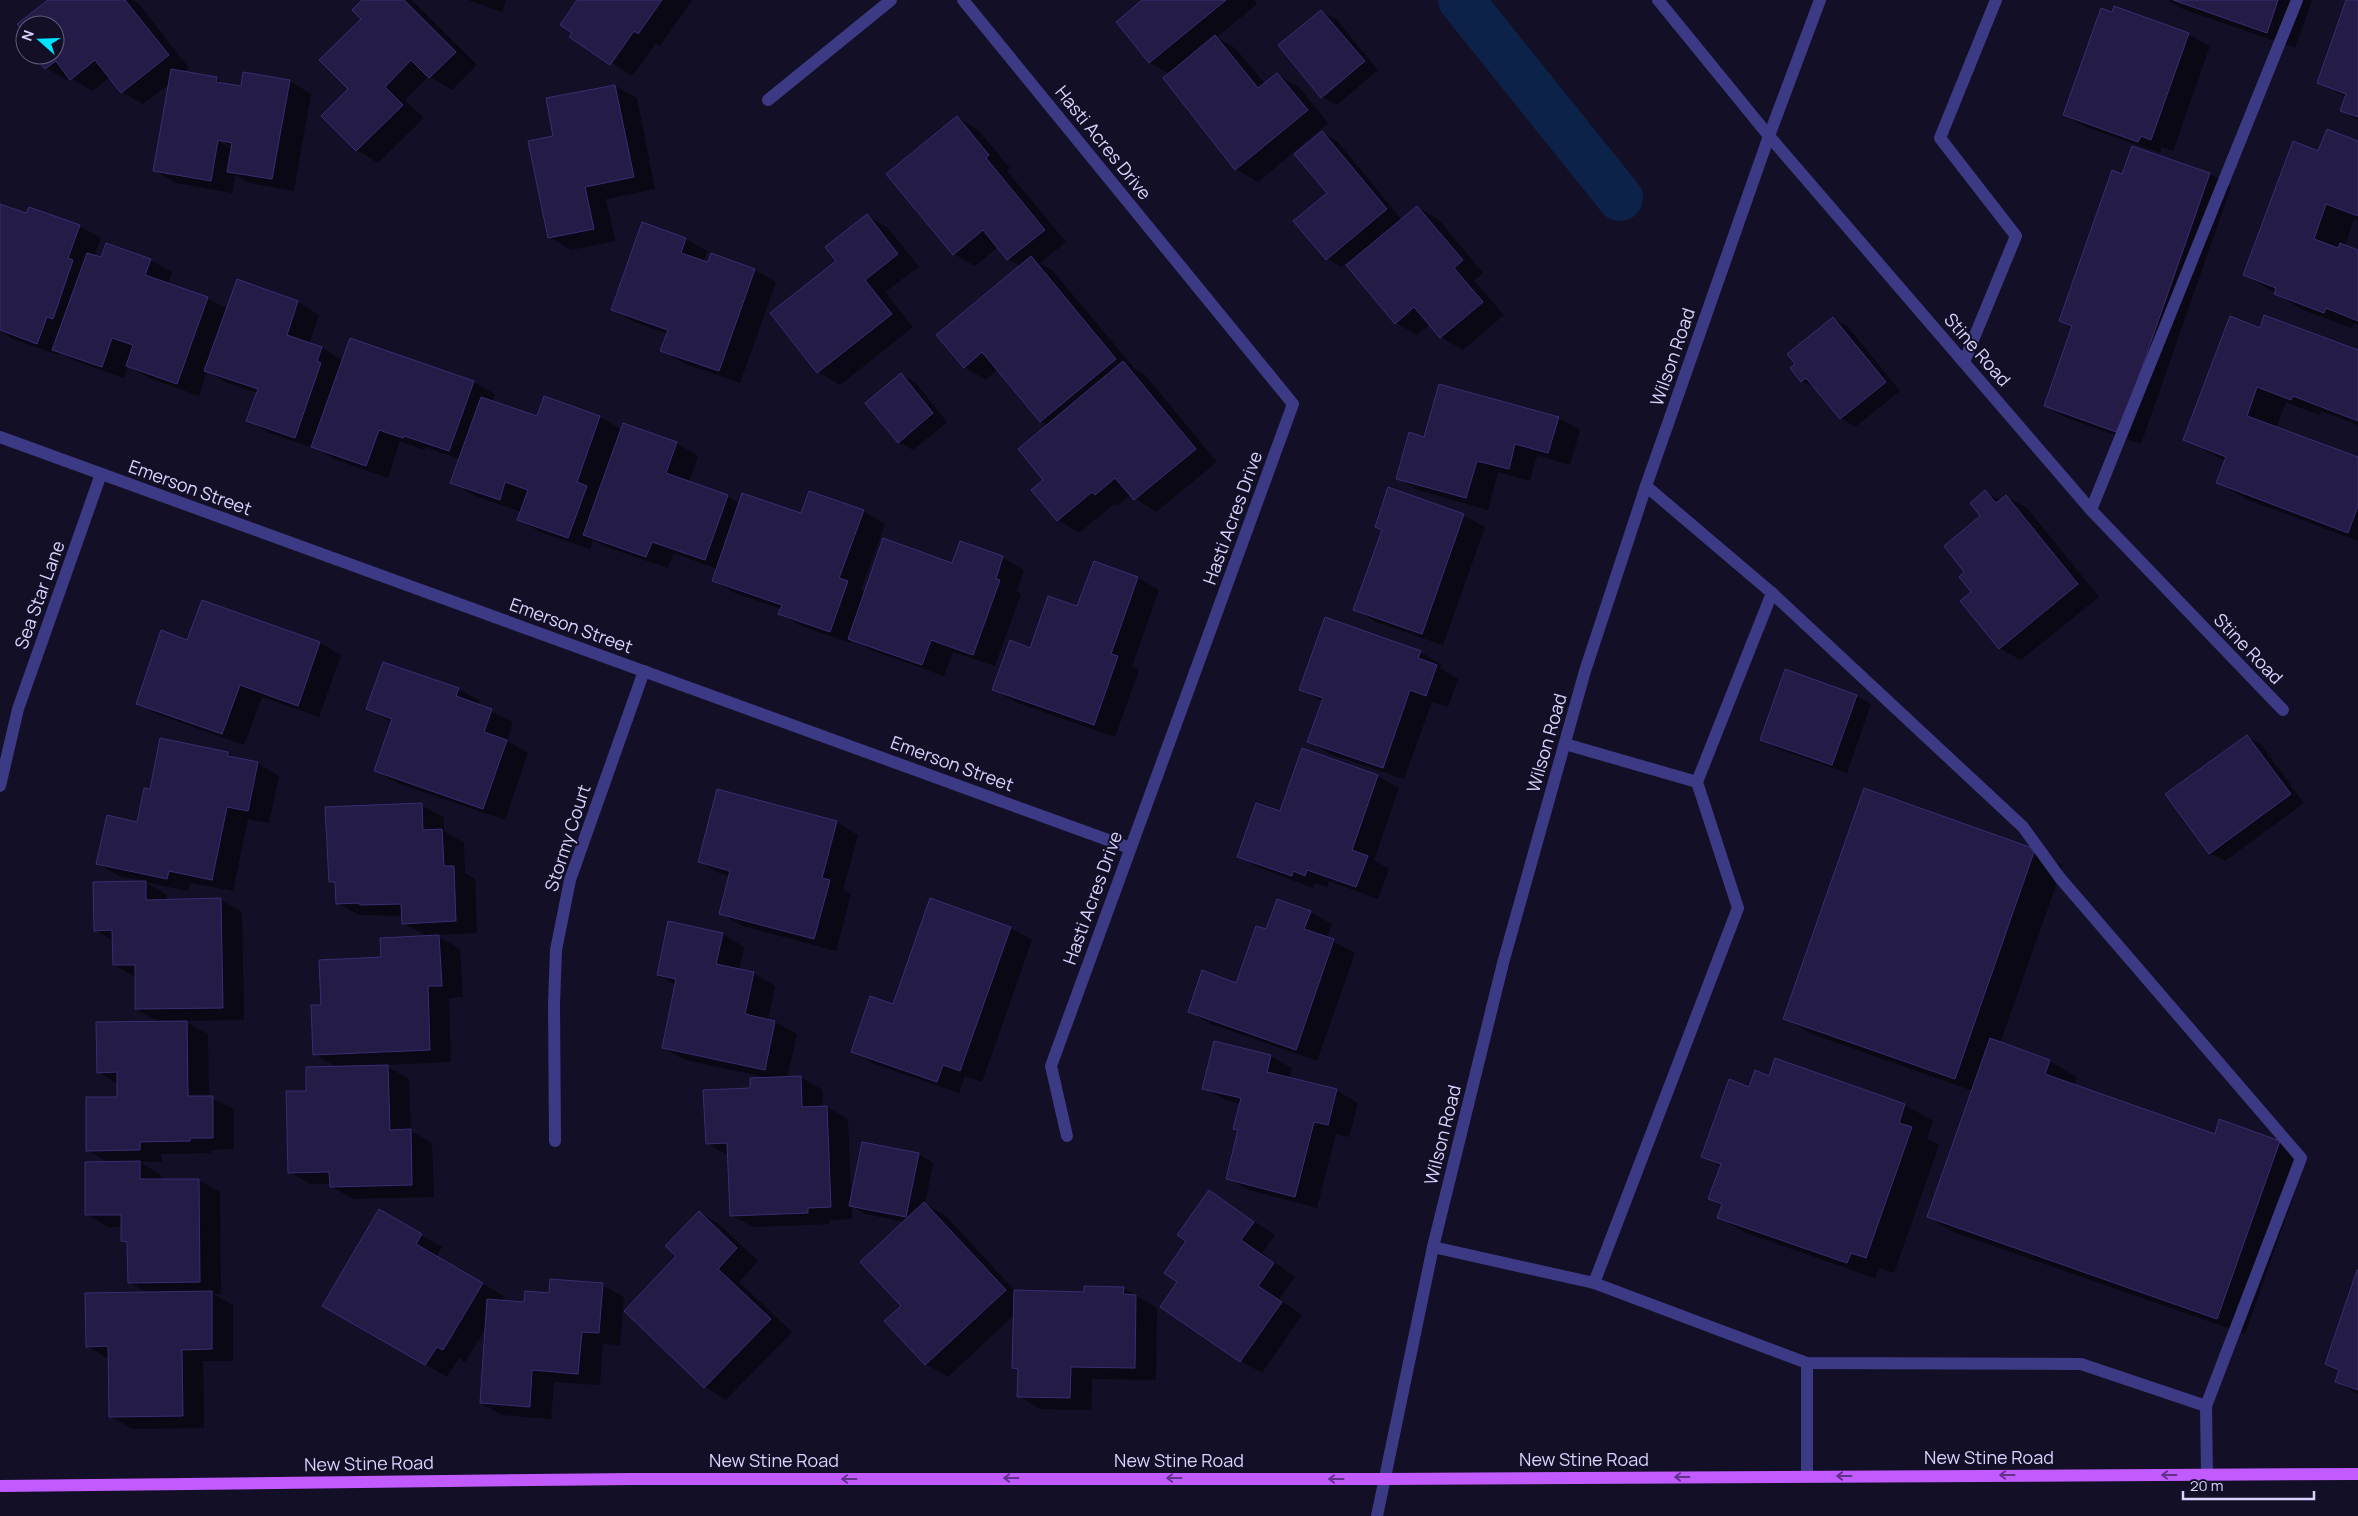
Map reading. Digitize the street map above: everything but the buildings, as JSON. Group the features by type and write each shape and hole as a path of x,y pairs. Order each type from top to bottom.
{"main road":[{"name":"New Stine Road","path":"0,1486 632,1478 1385,1479 2358,1474"}],"street":[{"path":"768,100 891,0"},
{"name":"Hasti Acres Drive","path":"963,0 1293,404 1051,1066 1068,1136"},
{"name":"Stine Road","path":"1658,0 1769,136 2091,510 2283,710"},
{"name":"Wilson Road","path":"1377,1516 1433,1247 1503,963 1586,671 1646,486 1769,136 1820,0"},
{"path":"1964,362 2016,236 1940,138 1996,0"},
{"path":"2091,510 2297,0"},
{"name":"Emerson Street","path":"0,438 1130,848"},
{"name":"Sea Star Lane","path":"0,786 18,709 101,474"},
{"path":"1646,486 1772,593 2022,827 2060,878 2301,1158 2206,1406 2207,1474"},
{"path":"1594,1283 1738,908 1697,782 1772,593"},
{"name":"Stormy Court","path":"555,1141 554,1004 556,950 570,880 644,671"},
{"path":"1565,744 1697,782"},
{"path":"1433,1247 1594,1283 1807,1363 2081,1364 2206,1406"},
{"path":"1807,1363 1807,1476"}],"waterway":[{"path":"1461,0 1620,198"}]}
